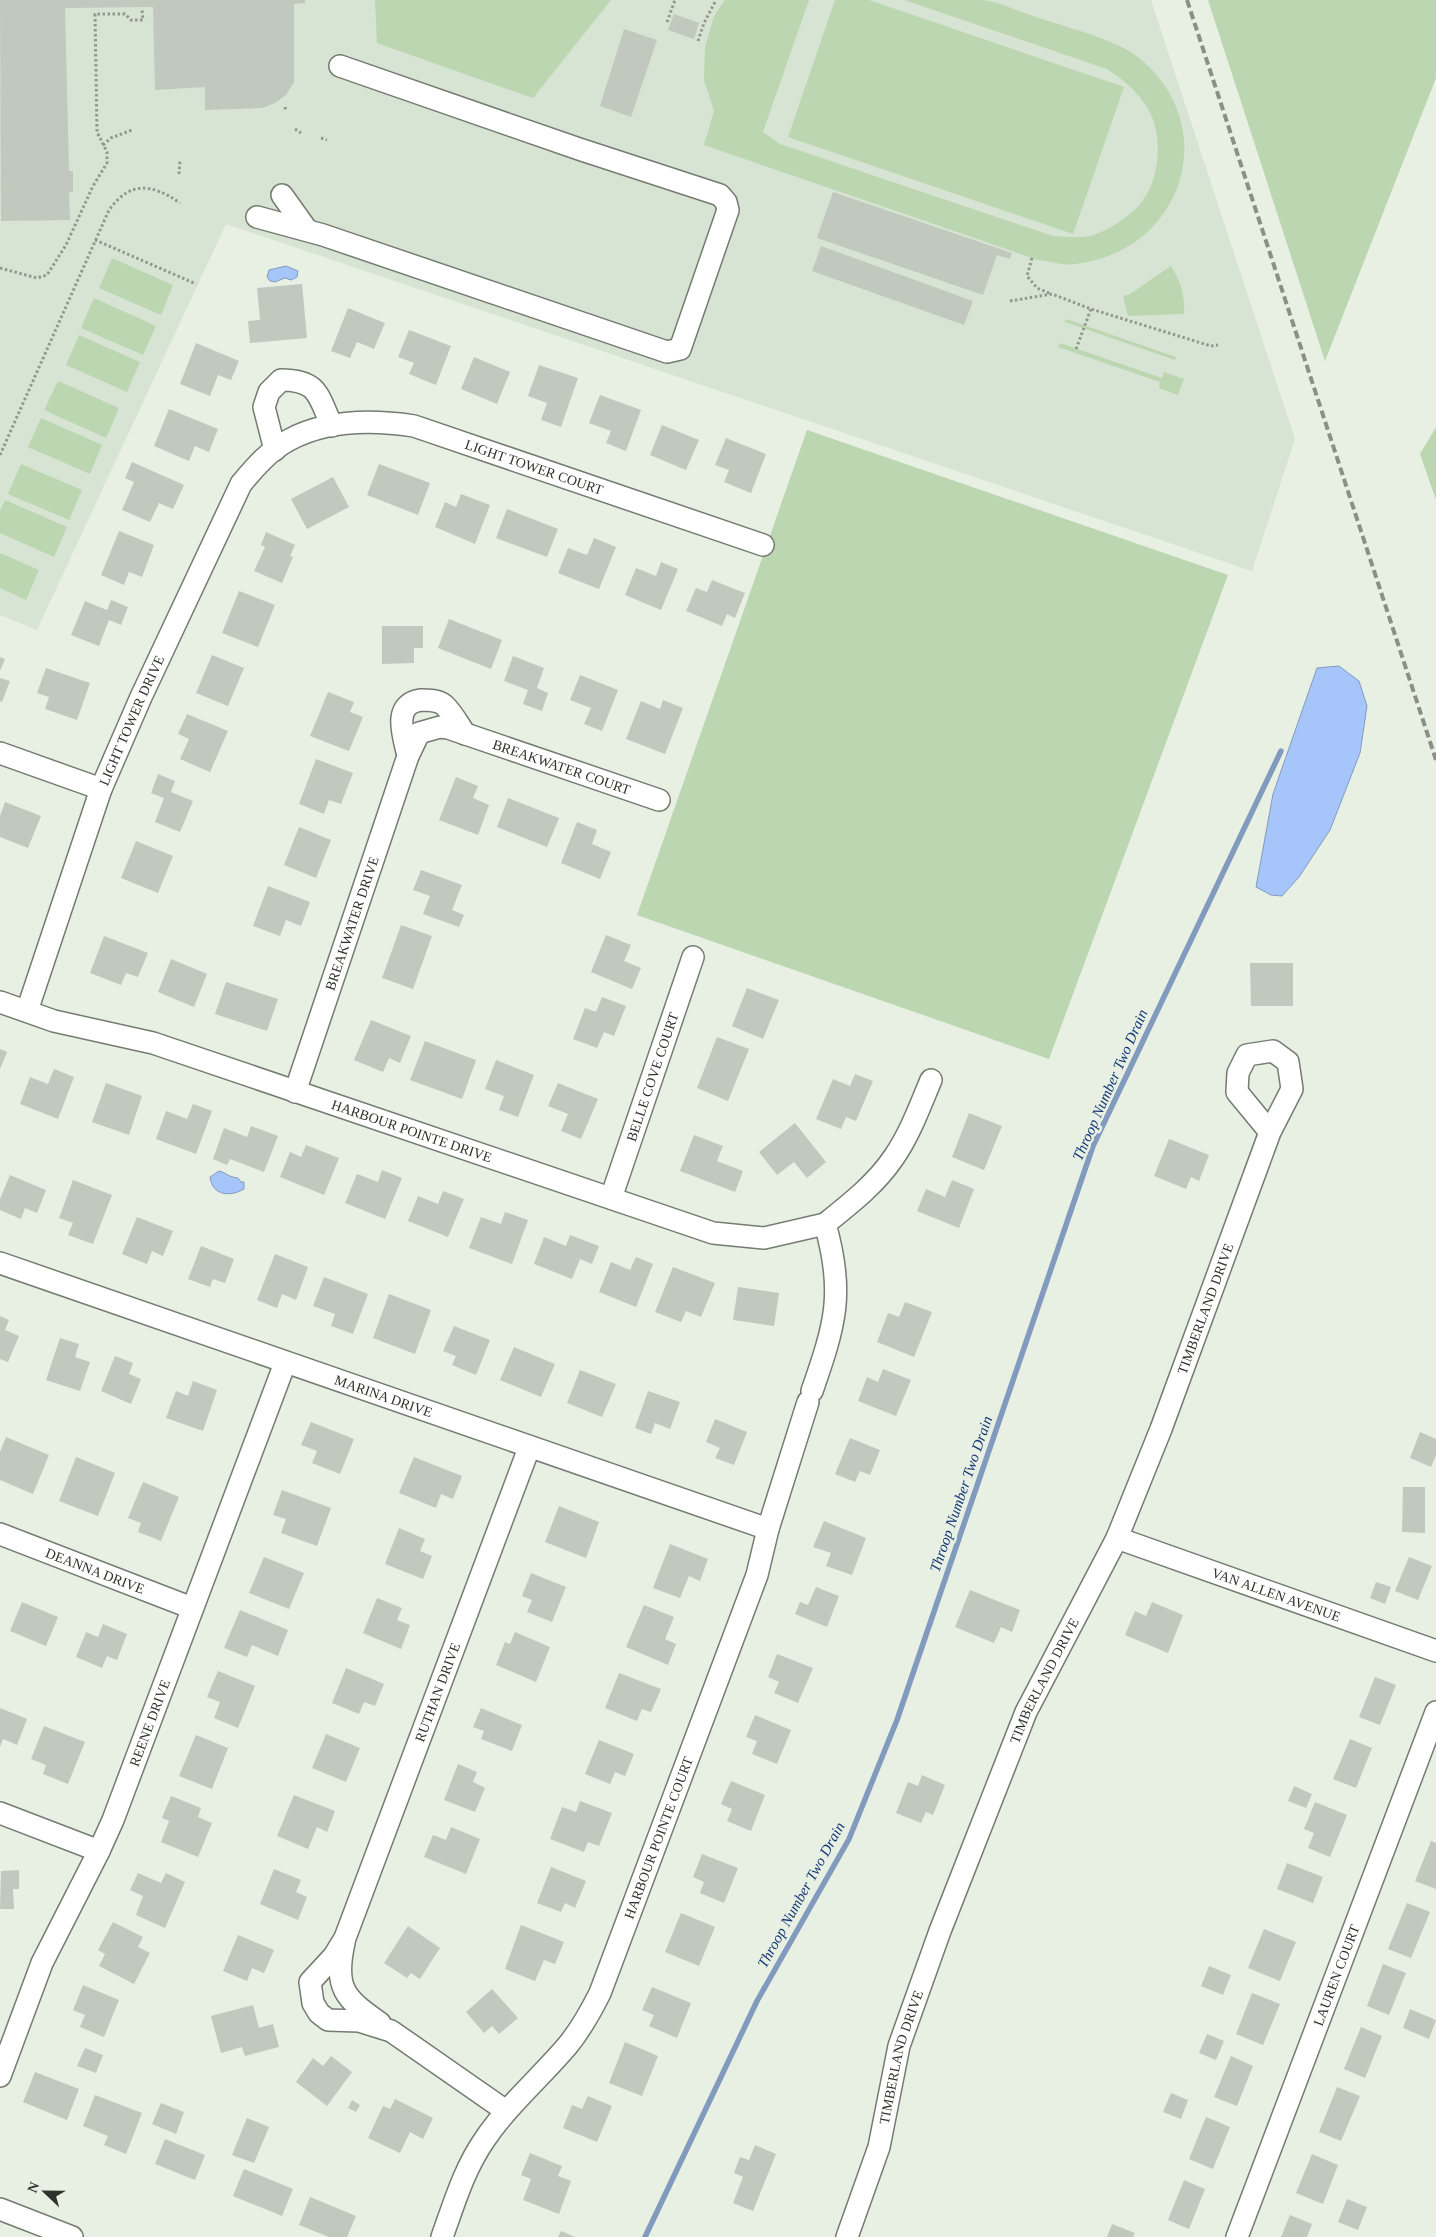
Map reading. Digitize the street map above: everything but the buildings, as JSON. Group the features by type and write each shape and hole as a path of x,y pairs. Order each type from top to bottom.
{"street":[{"path":"257,217 308,230 667,352 680,349 728,210 726,202 720,195 579,149 340,66"},
{"path":"282,195 308,230"},
{"path":"275,450 264,407 269,392 281,380 300,380 314,389 332,426"},
{"name":"LIGHT TOWER COURT","path":"302,434 332,426 366,422 390,422 414,426 763,545"},
{"name":"LIGHT TOWER DRIVE","path":"27,1011 101,789 141,697 230,505 241,484 259,462 289,440 302,434"},
{"path":"408,756 401,718 407,706 416,701 431,700 444,706 465,734"},
{"name":"BREAKWATER COURT","path":"408,756 419,733 440,727 658,800"},
{"path":"0,754 101,789"},
{"name":"BREAKWATER DRIVE","path":"295,1092 408,756"},
{"name":"BELLE COVE COURT","path":"610,1198 693,957"},
{"name":"HARBOUR POINTE DRIVE","path":"0,1002 54,1021 153,1043 713,1233 764,1238 825,1224"},
{"path":"825,1224 864,1192 894,1157 911,1127 930,1080"},
{"name":"TIMBERLAND DRIVE","path":"847,2237 879,2147 899,2046 940,1931 1026,1712 1117,1538 1161,1429 1270,1132"},
{"name":"HARBOUR POINTE COURT","path":"442,2237 473,2158 506,2112 569,2044 586,2019 600,1993 738,1631 757,1575 768,1530 810,1396 829,1341 835,1315 837,1284 832,1250 825,1224"},
{"name":"MARINA DRIVE","path":"0,1263 768,1530"},
{"name":"REENE DRIVE","path":"0,2076 42,1963 100,1851 285,1363"},
{"name":"RUTHAN DRIVE","path":"506,2112 365,2013 346,1995 340,1981 339,1964 345,1938 529,1448"},
{"name":"DEANNA DRIVE","path":"0,1534 192,1608"},
{"name":"VAN ALLEN AVENUE","path":"1117,1538 1436,1651"},
{"name":"LAUREN COURT","path":"1237,2237 1436,1712"},
{"path":"0,1812 100,1851"},
{"name":"RUTHAN DRIVE","path":"345,1938 334,1956 310,1982 313,2003 319,2013 328,2020 359,2021 391,2031"},
{"path":"0,2209 72,2237"}],"path":[{"path":"667,22 675,0"},
{"path":"698,42 704,22 716,0"},
{"path":"0,268 37,278 47,275 66,245 93,186 107,163 107,152 97,132 95,14 126,14 132,20 143,20 142,10"},
{"path":"295,129 301,133"},
{"path":"104,145 110,138 132,130"},
{"path":"321,138 327,140"},
{"path":"179,174 180,161"},
{"path":"0,455 109,210 124,193 141,188 156,189 180,203"},
{"path":"96,240 196,284"},
{"path":"1032,258 1027,276 1037,288 1091,309 1211,346 1218,345"},
{"path":"1010,301 1052,294"},
{"path":"1076,349 1091,309"},
{"path":"1132,315 1134,322"}],"shaded area":[{"path":"0,0 1151,0 1295,439 1252,571 226,224 37,630 0,615"}],"green space":[{"path":"375,0 611,0 533,98 377,43"},
{"path":"725,0 809,0 763,132 780,144 1053,236 1077,237 1094,235 1121,221 1140,204 1147,194 1156,171 1158,145 1153,120 1148,109 1130,87 1107,69 904,0 983,0 1001,4 1087,33 1116,44 1139,58 1165,86 1180,118 1184,150 1179,182 1165,212 1142,236 1112,255 1075,264 1066,264 1038,260 704,145 714,111 704,80 705,47 714,16"},
{"path":"835,0 869,0 1124,87 1073,234 788,137"},
{"path":"1208,0 1436,0 1436,78 1325,361"},
{"path":"112,258 173,285 161,315 99,288"},
{"path":"1171,266 1182,289 1184,314 1128,316 1123,296 1130,294"},
{"path":"94,298 156,326 143,355 81,328"},
{"path":"1066,319 1176,357 1175,360 1065,322"},
{"path":"79,335 140,362 127,392 66,365"},
{"path":"1060,343 1162,378 1164,372 1184,379 1178,395 1159,388 1160,382 1058,347"},
{"path":"58,381 119,408 106,438 44,410"},
{"path":"41,418 102,445 90,474 28,447"},
{"path":"1436,427 1436,500 1420,454"},
{"path":"807,430 1228,575 1049,1059 637,915"},
{"path":"21,464 82,490 69,520 8,494"},
{"path":"5,500 67,527 54,557 0,533 0,511"},
{"path":"0,553 39,570 26,600 0,588"}],"water":[{"path":"286,266 298,271 297,277 291,280 285,278 275,282 270,281 267,277 269,270"},
{"path":"1339,666 1359,681 1367,706 1360,753 1330,830 1299,877 1282,896 1271,895 1256,887 1273,794 1317,668"},
{"path":"219,1171 244,1182 244,1189 228,1194 218,1191 214,1188 210,1177"}],"waterway":[{"name":"Throop Number Two Drain","path":"645,2237 757,2001 849,1839 897,1720 1093,1146 1281,751"}],"railway":[{"path":"1187,0 1436,760"}]}
